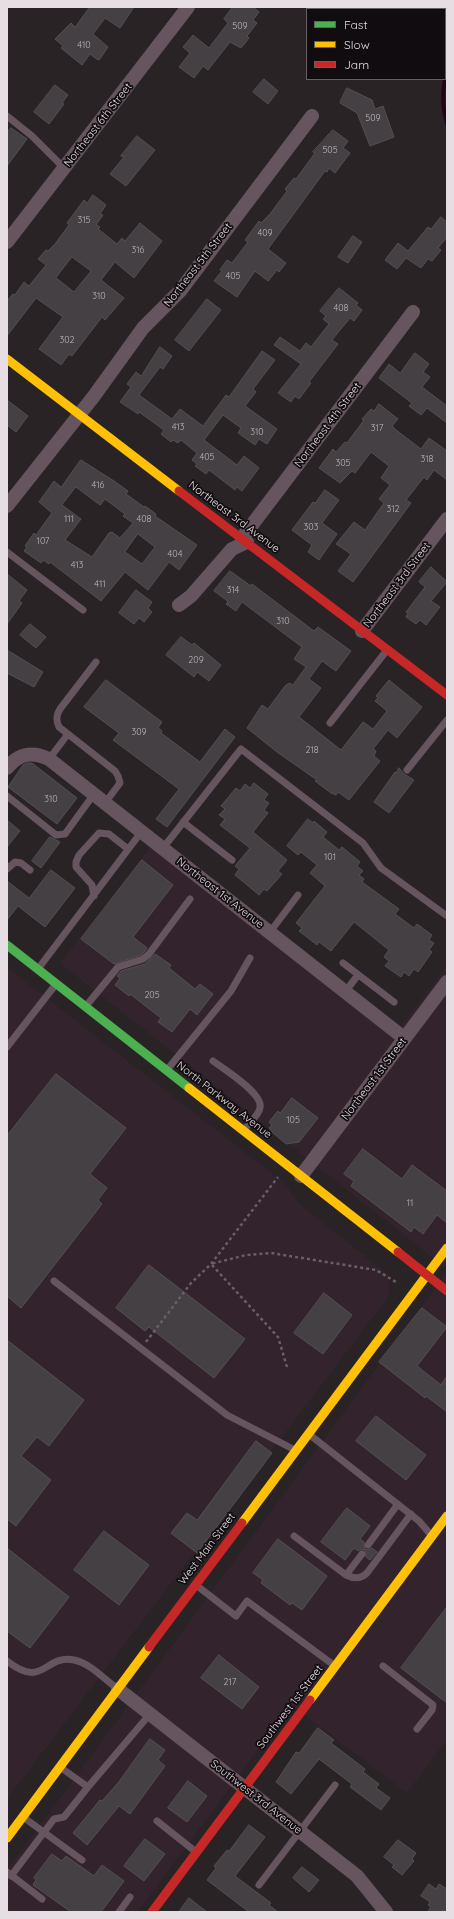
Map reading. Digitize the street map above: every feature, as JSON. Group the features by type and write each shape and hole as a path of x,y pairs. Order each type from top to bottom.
{"street":[{"name":"Northeast 6th Street","path":"7,242 188,7"},
{"name":"Northeast 5th Street","path":"7,506 79,414 143,328 180,291 312,116"},
{"name":"Northeast 4th Street","path":"244,540 413,312"},
{"name":"Northeast 3rd Avenue","path":"7,358 362,632 447,695"},
{"name":"Northeast 3rd Street","path":"362,632 447,519"},
{"path":"179,605 191,596 232,549 244,540"},
{"name":"Northeast 1st Avenue","path":"7,768 24,754 33,753 49,759 404,1038"},
{"name":"North Parkway Avenue","path":"7,945 447,1291"},
{"name":"Northeast 1st Street","path":"301,1176 447,982"},
{"name":"West Main Street","path":"7,1838 427,1274 445,1254"},
{"name":"Southwest 1st Street","path":"152,1912 447,1516"},
{"name":"Southwest 3rd Avenue","path":"118,1689 357,1876 386,1912"}],"lane":[{"path":"7,116 32,136 64,168"},
{"path":"7,552 83,610"},
{"path":"330,724 387,650"},
{"path":"7,796 56,835 61,836 65,834 100,799 120,782 115,772 59,727 57,722 57,715 96,662"},
{"path":"407,770 447,720"},
{"path":"49,759 68,734"},
{"path":"163,848 241,749 362,843 382,868 447,916"},
{"path":"183,822 232,860"},
{"path":"38,969 142,831"},
{"path":"94,896 92,885 76,867 76,862 79,855 99,833 110,834 128,849"},
{"path":"7,869 15,862 30,870"},
{"path":"270,932 298,894"},
{"path":"86,1006 118,967 143,959 149,954 190,899"},
{"path":"167,1070 231,991 250,958"},
{"path":"343,963 394,1002"},
{"path":"345,992 358,975"},
{"path":"7,1047 56,983"},
{"path":"213,1061 255,1093 260,1102 260,1108 244,1131"},
{"path":"54,1281 227,1415 295,1450"},
{"path":"308,1434 411,1514 432,1536"},
{"path":"368,1545 398,1504"},
{"path":"294,1536 346,1575 355,1578 364,1576 367,1573 411,1514"},
{"path":"346,1575 362,1554"},
{"path":"196,1584 236,1616 247,1600 335,1666"},
{"path":"7,1661 19,1670 32,1673 42,1671 59,1661 76,1660 85,1664 118,1689"},
{"path":"383,1666 433,1705 432,1710 417,1729"},
{"path":"42,1899 9,1874 54,1819 64,1817 150,1714"},
{"path":"60,1766 88,1788"},
{"path":"259,1885 334,1785"},
{"path":"23,1817 82,1860"},
{"path":"157,1821 197,1852"},
{"path":"119,1912 130,1897"}],"path":[{"path":"141,1348 190,1283 211,1264 287,1164"},
{"path":"211,1264 246,1255 271,1253 376,1270 396,1282"},
{"path":"211,1264 278,1336 287,1367"}],"shaded area":[{"path":"152,845 395,1034 447,966 447,1269 60,963"},
{"path":"7,967 287,1186 298,1203 389,1275 389,1296 7,1799"},
{"path":"447,1272 447,1740 407,1793 291,1705 138,1912 7,1912 7,1870"}],"building":[{"path":"90,7 134,7 120,28 105,18 93,34 108,47 100,59 98,60 90,54 82,65 61,48 63,46 55,39 71,23 75,27"},
{"path":"233,7 253,7 259,12 253,20 257,23 247,36 249,38 241,48 230,42 208,70 203,66 194,78 179,67 190,53 183,47 193,35 209,48 228,23 224,19"},
{"path":"264,79 278,91 268,104 253,92"},
{"path":"55,85 68,95 62,103 64,104 49,124 34,112"},
{"path":"347,88 372,100 375,109 383,106 394,137 370,146 357,113 340,103"},
{"path":"11,128 27,139 7,166 7,133"},
{"path":"333,130 348,141 343,148 350,153 335,173 329,168 327,172 325,171 268,249 286,263 279,272 277,270 268,281 255,271 237,297 214,281 222,271 220,270 227,260 232,263 248,242 245,240 259,221 261,223 270,214 287,191 285,189 294,178 296,179 315,153 313,152"},
{"path":"137,136 155,150 126,186 110,174 124,157 121,156"},
{"path":"93,195 106,205 100,214 103,215 96,225 100,227 98,229 117,244 122,238 125,241 140,223 162,241 134,278 115,262 101,280 124,298 105,320 102,317 72,356 69,354 61,365 39,349 63,317 36,298 7,336 7,301 13,294 15,295 24,282 29,286 46,265 38,259 46,250 48,251 55,244 69,225 67,223 84,200 87,203","holes":["72,257 91,271 74,292 56,278"]},
{"path":"441,217 447,222 447,237 438,248 441,250 432,261 428,259 421,268 406,258 397,269 385,260 398,243 408,251 428,227 431,229"},
{"path":"353,236 362,242 348,263 338,257"},
{"path":"339,288 358,303 356,305 362,310 354,321 350,318 332,340 338,344 309,382 311,383 299,399 295,396 291,402 278,393 301,364 274,345 280,337 300,351 306,343 311,347 329,324 323,319 326,316 320,311"},
{"path":"207,299 221,310 189,351 175,340"},
{"path":"160,347 172,356 163,369 160,367 139,395 172,419 180,409 203,426 226,395 229,397 262,351 275,360 253,389 256,392 245,406 277,429 267,444 259,439 255,445 238,433 241,428 223,415 204,440 237,465 244,456 259,468 242,491 237,487 235,490 209,470 206,474 195,466 197,464 192,460 197,453 181,440 178,443 173,440 171,442 161,434 164,430 139,412 138,414 120,402 131,387 127,384 136,372 141,376"},
{"path":"415,353 429,364 423,372 430,377 422,387 447,406 447,423 427,408 421,415 409,406 412,403 379,378 389,364 400,373"},
{"path":"7,400 28,416 16,432 7,425"},
{"path":"379,404 398,419 392,426 421,449 429,438 447,451 447,480 434,470 427,480 424,477 406,500 411,503 353,582 338,571 351,554 336,544 354,522 365,530 384,503 379,499 390,485 381,478 389,466 371,452 355,473 352,471 340,483 319,468 333,449 336,452 345,442 347,443 364,420 362,419 371,409 374,411"},
{"path":"81,460 128,491 126,494 144,507 145,506 156,514 155,516 197,545 179,570 169,562 148,590 125,572 101,601 50,562 49,564 43,560 41,563 24,551 27,547 25,546 34,533 36,535 52,513 39,502 54,481 61,487","holes":["76,487 100,505 105,499 125,514 123,516 133,523 120,538 112,532 109,533 92,557 65,540 81,519 62,505","138,534 155,547 142,564 125,552"]},
{"path":"325,490 339,500 322,523 337,534 319,560 308,552 312,545 292,530 313,502 315,503"},
{"path":"431,567 447,582 431,601 440,607 426,625 420,620 416,624 406,617 408,613 406,612 425,587 419,582"},
{"path":"230,571 251,586 252,584 314,631 318,627 351,651 336,671 322,661 309,679 321,688 299,717 341,750 363,722 373,729 387,711 375,701 378,698 376,696 389,680 422,707 397,738 388,730 373,749 376,751 374,756 380,761 349,800 338,792 336,795 331,793 315,781 317,780 277,752 247,728 262,705 268,709 285,686 289,683 293,685 306,667 294,659 302,647 242,602 236,611 226,604 228,602 214,591"},
{"path":"7,574 27,590 19,601 22,603 7,624"},
{"path":"136,590 152,602 148,608 152,612 144,622 139,618 134,624 119,613"},
{"path":"30,624 46,637 36,648 20,635"},
{"path":"181,637 192,645 194,643 221,665 209,681 197,672 194,677 166,655"},
{"path":"7,650 43,672 34,687 7,673"},
{"path":"106,680 162,722 158,728 162,731 161,733 200,762 225,729 235,737 167,827 156,819 179,789 113,740 119,733 84,707"},
{"path":"32,763 77,798 57,824 8,787 23,765"},
{"path":"399,768 404,774 414,780 389,813 374,802"},
{"path":"254,783 268,794 264,800 269,803 264,810 268,813 253,832 287,860 278,871 282,874 267,891 264,889 259,895 235,875 239,869 235,866 250,848 220,825 225,819 219,815 225,809 221,806 236,788 240,791 245,784 250,788"},
{"path":"308,819 313,823 314,821 327,832 323,837 339,850 342,847 360,862 357,866 363,871 359,875 364,879 362,882 399,909 395,914 414,928 417,924 432,935 429,940 434,943 429,950 432,952 418,972 414,969 409,976 404,972 401,977 385,966 389,961 384,957 389,950 354,922 331,951 319,942 317,945 299,931 302,928 296,923 325,886 310,873 317,865 301,852 298,855 287,846"},
{"path":"7,820 20,831 7,847"},
{"path":"50,837 60,842 41,868 32,861"},
{"path":"142,860 173,885 133,937 147,948 145,951 141,955 114,964 81,939"},
{"path":"51,870 75,888 45,927 18,906 7,920 7,881 29,898"},
{"path":"155,954 171,965 169,968 195,989 200,984 213,994 197,1015 190,1009 172,1032 158,1022 161,1018 130,994 129,996 115,985 120,978 117,976 121,971 145,964"},
{"path":"56,1074 126,1128 90,1174 107,1188 98,1200 102,1204 21,1308 7,1296 7,1136"},
{"path":"292,1098 318,1118 299,1142 286,1144 272,1132 269,1128 272,1125 269,1122 278,1111 280,1113"},
{"path":"363,1149 402,1179 412,1165 447,1191 447,1223 437,1215 423,1234 414,1227 411,1232 351,1186 354,1181 344,1174"},
{"path":"149,1265 245,1339 214,1378 149,1327 145,1331 116,1308"},
{"path":"324,1293 352,1315 323,1354 294,1333"},
{"path":"422,1308 447,1327 417,1366 441,1385 447,1376 447,1412 426,1396 425,1398 379,1362"},
{"path":"7,1340 84,1400 49,1446 37,1437 21,1456 51,1480 16,1526 7,1519"},
{"path":"376,1416 426,1455 406,1480 356,1441"},
{"path":"256,1441 272,1453 197,1553 171,1533 187,1513 197,1520"},
{"path":"347,1508 370,1526 360,1539 364,1542 365,1549 368,1550 372,1548 377,1552 370,1560 366,1557 365,1550 362,1549 358,1551 354,1548 345,1560 321,1542"},
{"path":"104,1531 149,1565 119,1605 74,1570"},
{"path":"278,1539 327,1576 302,1610 292,1603 290,1605 261,1583 263,1580 253,1573"},
{"path":"7,1548 69,1597 30,1648 7,1631"},
{"path":"447,1607 447,1703 401,1668"},
{"path":"219,1655 259,1687 242,1709 201,1678"},
{"path":"318,1728 334,1740 331,1743 365,1769 363,1772 379,1784 376,1788 390,1798 381,1810 350,1787 352,1784 319,1759 291,1794 276,1782 296,1752 299,1753"},
{"path":"150,1739 165,1750 158,1760 165,1766 130,1814 119,1806 87,1845 73,1833 100,1800 102,1801 118,1783"},
{"path":"188,1781 207,1796 187,1822 168,1808"},
{"path":"249,1825 265,1837 235,1876 271,1903 269,1905 278,1912 249,1912 207,1880 216,1868 214,1866 227,1850 229,1851"},
{"path":"145,1839 165,1854 144,1881 124,1866"},
{"path":"398,1840 416,1853 412,1859 414,1861 402,1875 392,1867 394,1865 384,1857"},
{"path":"52,1854 62,1861 66,1856 94,1876 102,1865 124,1881 101,1912 71,1912 33,1885 36,1880 34,1878"},
{"path":"302,1867 319,1880 309,1892 293,1878"},
{"path":"429,1884 436,1889 439,1884 447,1889 447,1912 443,1910 441,1912 427,1912 431,1907 428,1905 430,1902 421,1896"},
{"path":"189,1898 207,1912 179,1912"}],"waterway":[{"path":"446,62 447,66"},
{"path":"446,73 447,68"},
{"path":"445,80 443,101 447,123"}],"traffic: fast":[{"path":"7,945 189,1088"}],"traffic: slow":[{"path":"7,359 179,491"},
{"path":"189,1088 398,1252"},
{"path":"242,1523 447,1248"},
{"path":"310,1700 447,1516"},
{"path":"7,1838 149,1647"}],"traffic: jam":[{"path":"179,491 447,695"},
{"path":"398,1252 447,1291"},
{"path":"149,1647 242,1523"},
{"path":"152,1912 310,1700"}]}
